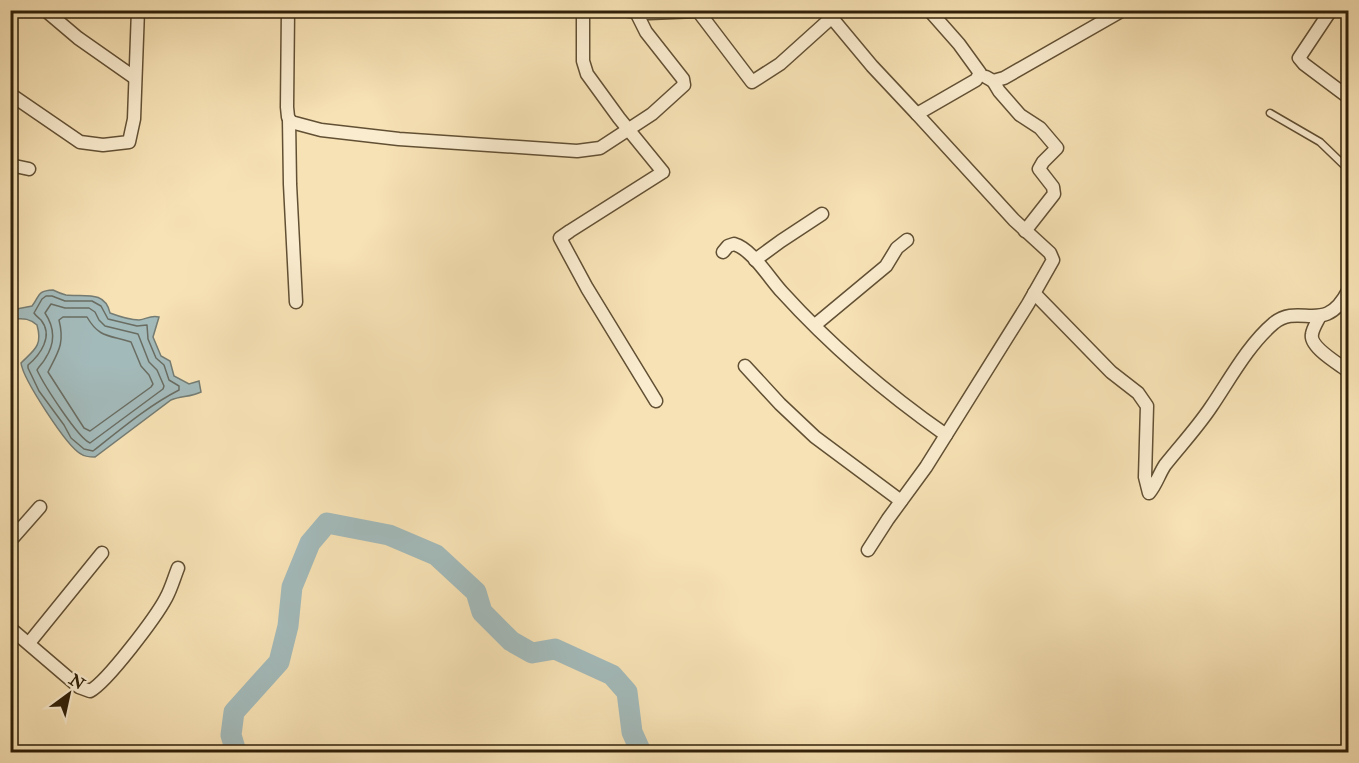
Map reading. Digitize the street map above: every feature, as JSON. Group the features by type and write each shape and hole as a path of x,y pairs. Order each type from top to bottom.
{"street":[{"path":"45,10 78,39 135,78"},
{"path":"10,94 80,142 103,145 129,142 132,133 138,10"},
{"path":"288,10 287,92 296,302"},
{"path":"584,10 584,69 663,172 560,238 587,288 656,401"},
{"path":"621,10 636,12 698,11 752,82 780,64 836,14 872,66 1025,231 1053,256 1052,264 946,435 868,550"},
{"path":"993,81 1004,78 1123,10"},
{"path":"1316,10 1320,25"},
{"path":"1331,10 1299,58 1348,97"},
{"path":"930,11 959,44 980,73 993,81 1020,115 1040,128 1057,148 1043,162 1040,169 1053,187 1054,194 1025,231"},
{"path":"289,119 295,124 321,130 399,139 577,150 600,148 660,108 685,82 646,32 636,12"},
{"path":"917,114 976,80 980,73"},
{"path":"10,165 29,169"},
{"path":"755,260 822,214"},
{"path":"815,325 886,266 897,248 907,240"},
{"path":"723,252 728,246 736,244 755,260 815,325 874,381 946,435"},
{"path":"1348,291 1340,304 1320,316 1311,334 1312,340 1322,351 1348,371"},
{"path":"1034,293 1111,372 1138,393 1147,406 1145,477 1149,493 1166,465 1197,426 1248,352 1272,324 1289,315 1320,316"},
{"path":"746,366 788,412 815,437 901,501"},
{"path":"10,541 40,507"},
{"path":"29,644 102,553"},
{"path":"10,628 79,687 90,691 104,679 152,620 166,598 178,568"}],"lane":[{"path":"1270,113 1320,142 1348,169"}],"water":[{"path":"53,290 66,295 99,298 104,301 110,313 124,318 139,320 159,317 153,337 161,356 170,361 174,376 189,384 199,381 201,392 171,400 95,457 81,454 74,449 56,426 29,383 21,363 38,343 37,325 28,320 11,319 11,310 32,306 41,293"}],"waterway":[{"path":"236,752 231,735 234,712 279,662 288,626 292,587 310,543 327,523 389,535 436,555 476,592 482,612 511,641 532,653 555,649 612,675 627,692 632,732 641,752"}]}
